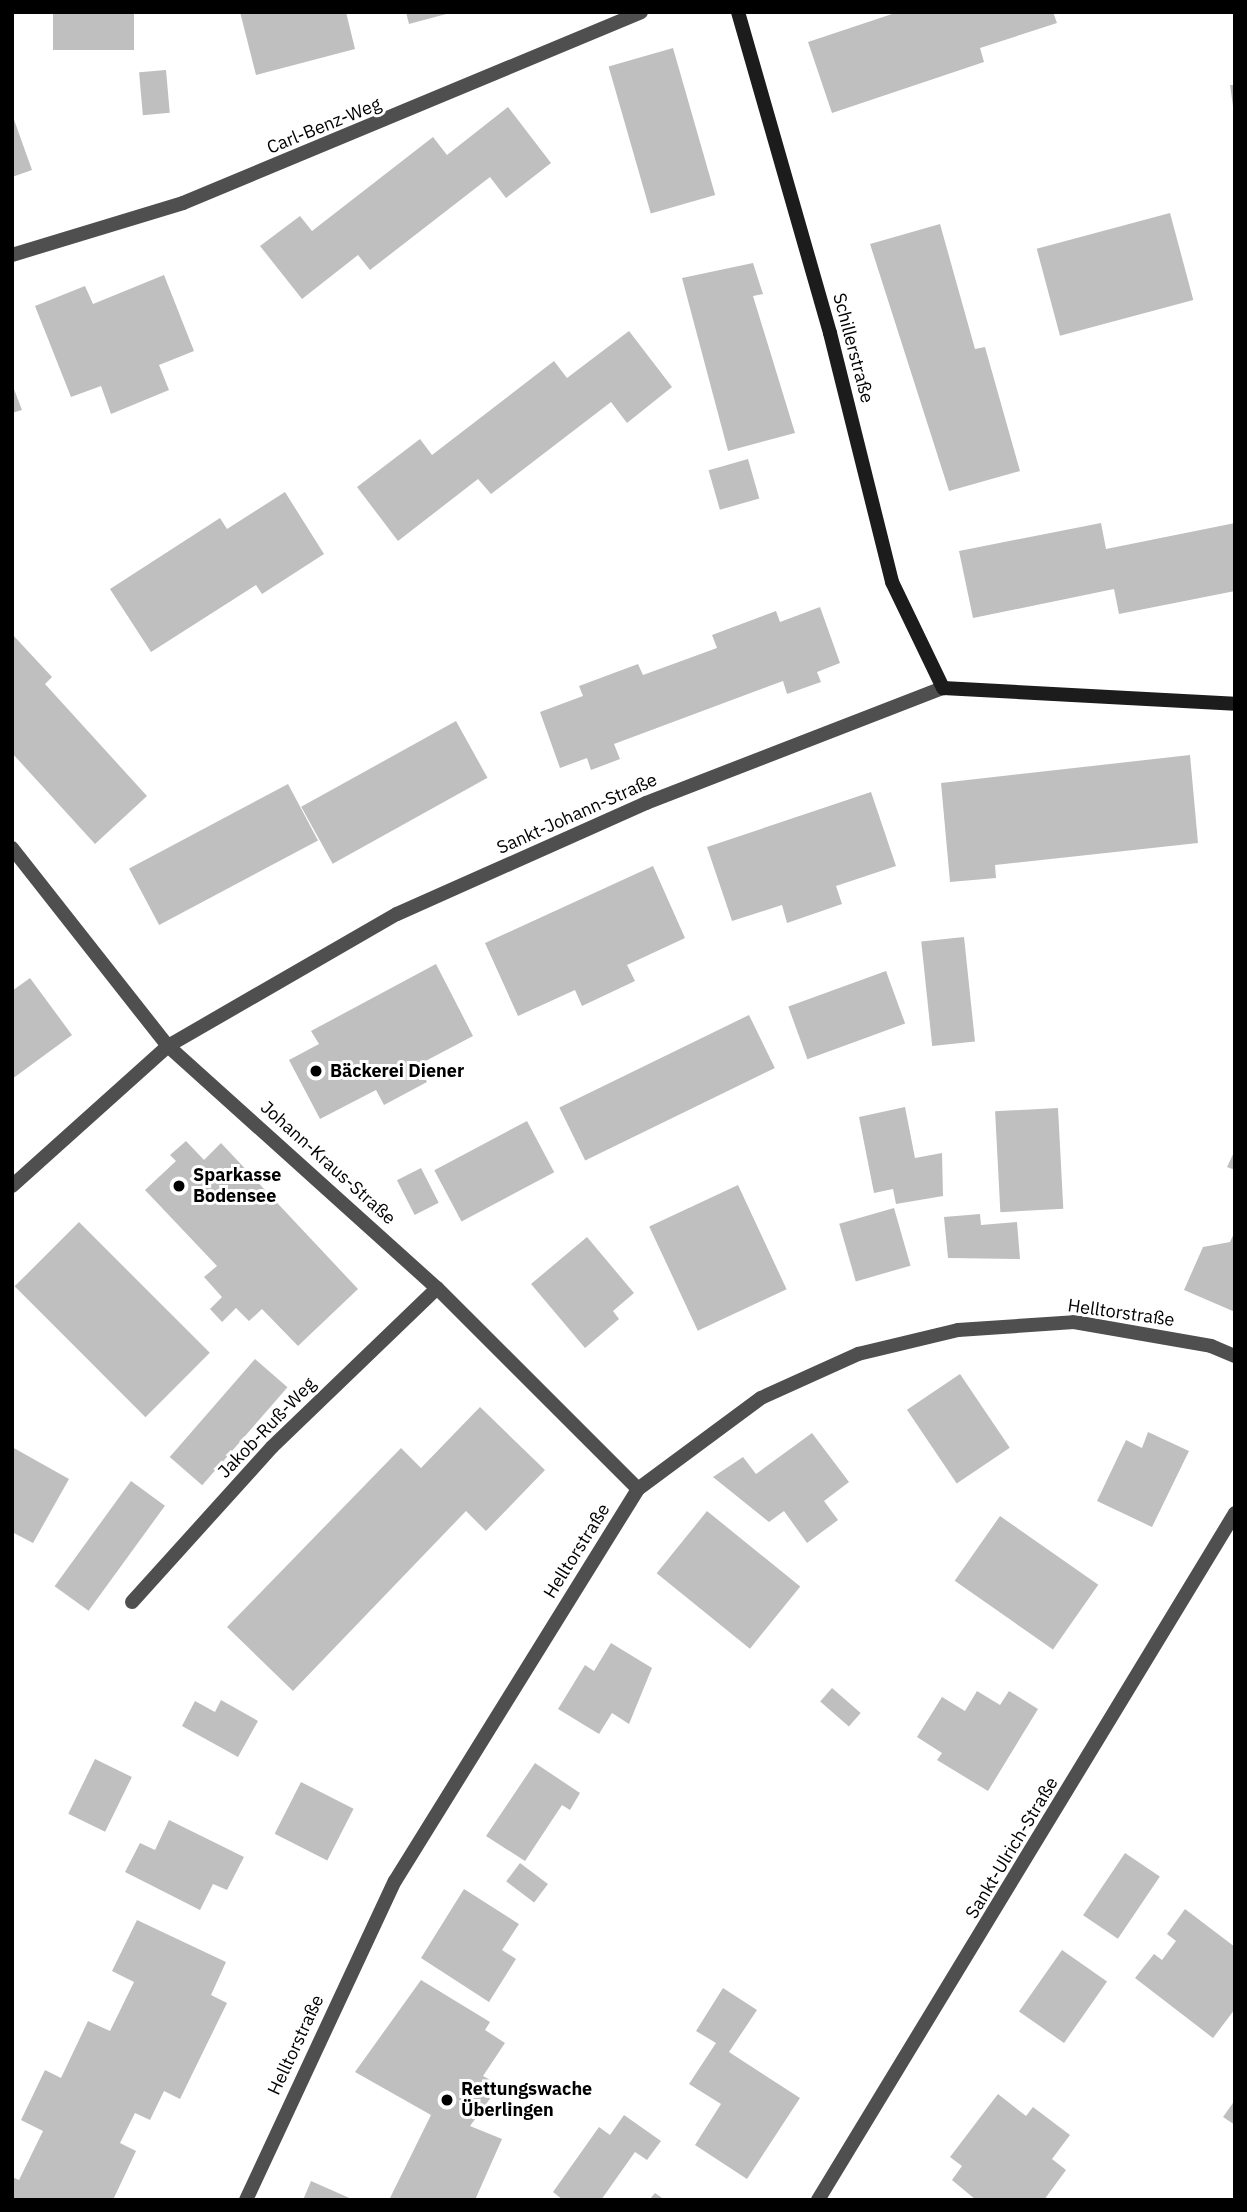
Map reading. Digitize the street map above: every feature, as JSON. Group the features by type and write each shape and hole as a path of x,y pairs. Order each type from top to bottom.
{"street":[{"name":"Carl-Benz-Weg","path":"12,255 183,203 641,12"},
{"name":"Schillerstraße","path":"738,12 830,333 892,582 943,688"},
{"name":"Sankt-Johann-Straße","path":"12,1186 168,1046 397,914 646,803 943,688 1235,704"},
{"name":"Johann-Kraus-Straße","path":"12,848 168,1046 437,1288 638,1489"},
{"name":"Jakob-Ruß-Weg","path":"132,1602 272,1447 437,1288"},
{"name":"Helltorstraße","path":"246,2200 395,1881 638,1489 761,1398 858,1354 958,1330 1074,1322 1211,1346 1235,1356"},
{"name":"Sankt-Ulrich-Straße","path":"818,2200 1235,1513"}],"building":[{"path":"53,12 134,12 134,50 53,50"},
{"path":"240,12 346,12 355,49 256,75"},
{"path":"406,12 450,12 450,13 409,24"},
{"path":"898,12 1053,12 1057,23 980,48 984,62 832,113 808,42"},
{"path":"673,48 715,195 651,214 609,66"},
{"path":"166,70 170,113 143,115 139,72"},
{"path":"1230,85 1235,85 1235,106 1233,106"},
{"path":"508,107 551,163 506,198 490,177 370,270 358,255 302,299 260,246 300,216 312,231 433,137 447,155"},
{"path":"12,114 32,170 12,177"},
{"path":"1170,213 1193,300 1060,336 1037,249"},
{"path":"940,224 975,349 985,347 1020,471 949,491 870,244"},
{"path":"753,263 763,294 753,296 795,433 728,451 682,278"},
{"path":"164,275 194,351 159,365 169,390 111,414 101,386 71,397 35,306 85,286 93,304"},
{"path":"629,331 672,387 627,423 611,402 491,494 478,479 398,541 357,487 420,439 432,455 554,361 567,378"},
{"path":"12,384 22,410 12,413"},
{"path":"748,459 759,498 720,510 709,470"},
{"path":"285,492 324,554 262,594 256,585 151,652 110,589 220,518 227,529"},
{"path":"1101,523 1106,549 1235,523 1235,591 1119,614 1114,589 973,618 959,551"},
{"path":"820,607 840,663 817,672 821,682 787,694 783,681 614,744 620,759 591,770 587,758 560,768 540,712 583,696 579,686 638,664 643,675 717,648 712,635 776,611 780,622"},
{"path":"12,634 52,677 45,684 147,796 95,844 12,753"},
{"path":"456,721 488,778 333,864 301,807"},
{"path":"1190,755 1198,843 995,865 996,878 950,882 941,783"},
{"path":"288,784 318,841 159,925 129,869"},
{"path":"871,792 896,866 836,886 842,904 787,923 782,905 732,921 707,847"},
{"path":"653,866 685,938 627,965 635,981 582,1006 575,990 518,1016 485,943"},
{"path":"964,937 975,1041 932,1046 921,941"},
{"path":"436,964 473,1036 418,1065 427,1082 384,1105 376,1090 320,1119 289,1060 319,1044 311,1031"},
{"path":"886,971 905,1024 807,1059 788,1007"},
{"path":"30,978 72,1035 12,1079 12,991"},
{"path":"749,1015 775,1068 585,1161 559,1107"},
{"path":"905,1107 915,1158 942,1153 943,1196 896,1204 893,1189 874,1193 859,1117"},
{"path":"1058,1108 1063,1209 1000,1212 995,1111"},
{"path":"527,1121 554,1172 462,1222 434,1170"},
{"path":"186,1141 204,1160 221,1143 358,1289 298,1346 262,1309 249,1321 236,1308 222,1322 210,1309 222,1297 204,1277 217,1266 145,1190 176,1161 170,1155"},
{"path":"1235,1150 1235,1170 1227,1167"},
{"path":"421,1168 439,1203 415,1215 397,1180"},
{"path":"738,1185 787,1289 698,1331 649,1226"},
{"path":"894,1208 911,1266 856,1281 839,1224"},
{"path":"980,1214 981,1225 1017,1222 1020,1259 948,1258 944,1217"},
{"path":"79,1222 210,1353 145,1417 15,1286"},
{"path":"1235,1231 1235,1312 1184,1290 1203,1247 1230,1242"},
{"path":"587,1237 634,1293 613,1311 619,1319 585,1348 531,1284"},
{"path":"255,1359 287,1387 202,1485 170,1457"},
{"path":"960,1374 1010,1448 957,1484 907,1410"},
{"path":"480,1407 545,1470 486,1531 466,1511 293,1691 227,1627 401,1448 421,1468"},
{"path":"1148,1432 1189,1451 1152,1527 1097,1501 1126,1440 1142,1448"},
{"path":"812,1433 849,1482 824,1501 838,1520 807,1543 784,1511 769,1522 713,1477 743,1457 756,1474"},
{"path":"12,1447 69,1479 33,1543 12,1532"},
{"path":"131,1481 165,1506 89,1611 55,1586"},
{"path":"707,1511 800,1587 750,1649 657,1573"},
{"path":"1000,1516 1098,1585 1053,1650 955,1581"},
{"path":"611,1643 652,1668 629,1724 612,1713 599,1734 558,1709 585,1665 594,1671"},
{"path":"832,1688 861,1713 849,1727 820,1702"},
{"path":"977,1691 1000,1705 1009,1691 1038,1709 988,1791 937,1760 942,1753 917,1737 942,1697 965,1711"},
{"path":"221,1700 258,1721 238,1757 182,1726 195,1701 215,1712"},
{"path":"95,1759 132,1777 105,1832 68,1814"},
{"path":"535,1763 580,1793 570,1810 562,1805 525,1861 486,1836"},
{"path":"301,1782 354,1809 327,1860 275,1834"},
{"path":"169,1820 244,1857 227,1890 213,1884 200,1910 125,1872 140,1843 155,1850"},
{"path":"1125,1853 1160,1876 1118,1939 1083,1915"},
{"path":"520,1863 548,1884 534,1902 506,1881"},
{"path":"464,1889 519,1924 502,1950 516,1959 489,2002 421,1958"},
{"path":"1185,1909 1235,1947 1235,2009 1213,2038 1135,1978 1154,1954 1162,1960 1176,1941 1167,1934"},
{"path":"137,1920 226,1962 211,1995 227,2003 180,2099 164,2091 150,2120 135,2113 120,2143 136,2151 113,2200 12,2200 12,2177 19,2180 43,2131 21,2120 45,2070 61,2078 88,2021 110,2031 134,1982 112,1971"},
{"path":"1062,1950 1107,1982 1064,2043 1019,2011"},
{"name":"Rettungswache Überlingen","path":"421,1980 490,2022 485,2030 505,2043 483,2076 500,2085 470,2126 502,2139 475,2200 389,2200 431,2115 355,2072"},
{"path":"723,1988 757,2010 729,2052 800,2098 747,2179 695,2145 721,2104 689,2084 716,2043 696,2031"},
{"path":"998,2094 1026,2116 1033,2107 1070,2135 1052,2159 1066,2170 1044,2200 976,2200 952,2180 962,2166 950,2157"},
{"path":"1235,2100 1235,2125 1223,2117"},
{"path":"624,2115 661,2141 647,2160 635,2152 601,2200 563,2200 553,2192 599,2127 610,2135"},
{"path":"311,2181 354,2200 303,2200"},
{"path":"655,2193 665,2200 649,2200"}],"place":[{"name":"Bäckerei Diener","path":"316,1071"},
{"name":"Sparkasse Bodensee","path":"179,1186"},
{"name":"Rettungswache Überlingen","path":"447,2100"}]}
